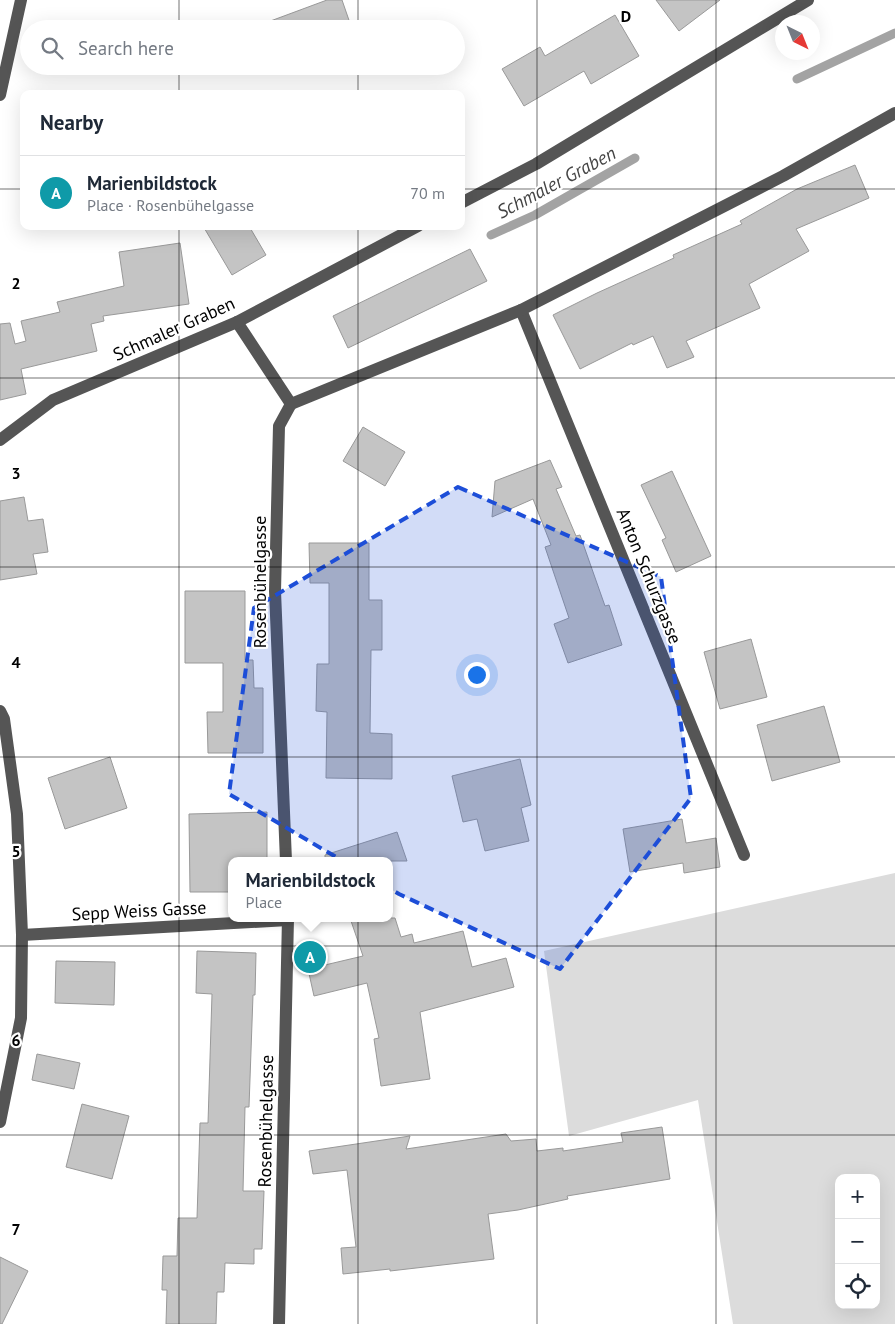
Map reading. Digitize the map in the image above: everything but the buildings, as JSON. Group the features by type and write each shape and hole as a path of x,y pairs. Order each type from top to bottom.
{"street":[{"path":"0,95 21,0"},
{"path":"465,201 536,164 808,0"},
{"path":"237,322 291,404 521,310 783,176 895,113"},
{"name":"Schmaler Graben","path":"0,440 53,400 237,322 410,230"},
{"name":"Anton Schurzgasse","path":"521,310 744,855"},
{"name":"Rosenbühelgasse","path":"286,857 275,591 279,426 291,404"},
{"path":"0,711 4,719 17,814 22,935 21,1018 0,1122"},
{"name":"Sepp Weiss Gasse","path":"22,935 238,922"},
{"name":"Rosenbühelgasse","path":"278,1324 288,922"}],"highlighted area":[{"path":"458,487 661,577 691,798 560,969 399,894 229,794 254,608"}],"shaded area":[{"path":"895,873 895,1324 733,1324 698,1100 569,1136 544,951"}],"waterway":[{"name":"Schmaler Graben","path":"797,79 895,33"},
{"name":"Schmaler Graben","path":"491,235 535,215 635,158"}],"place":[{"name":"Marienbildstock","path":"310,957"}]}
